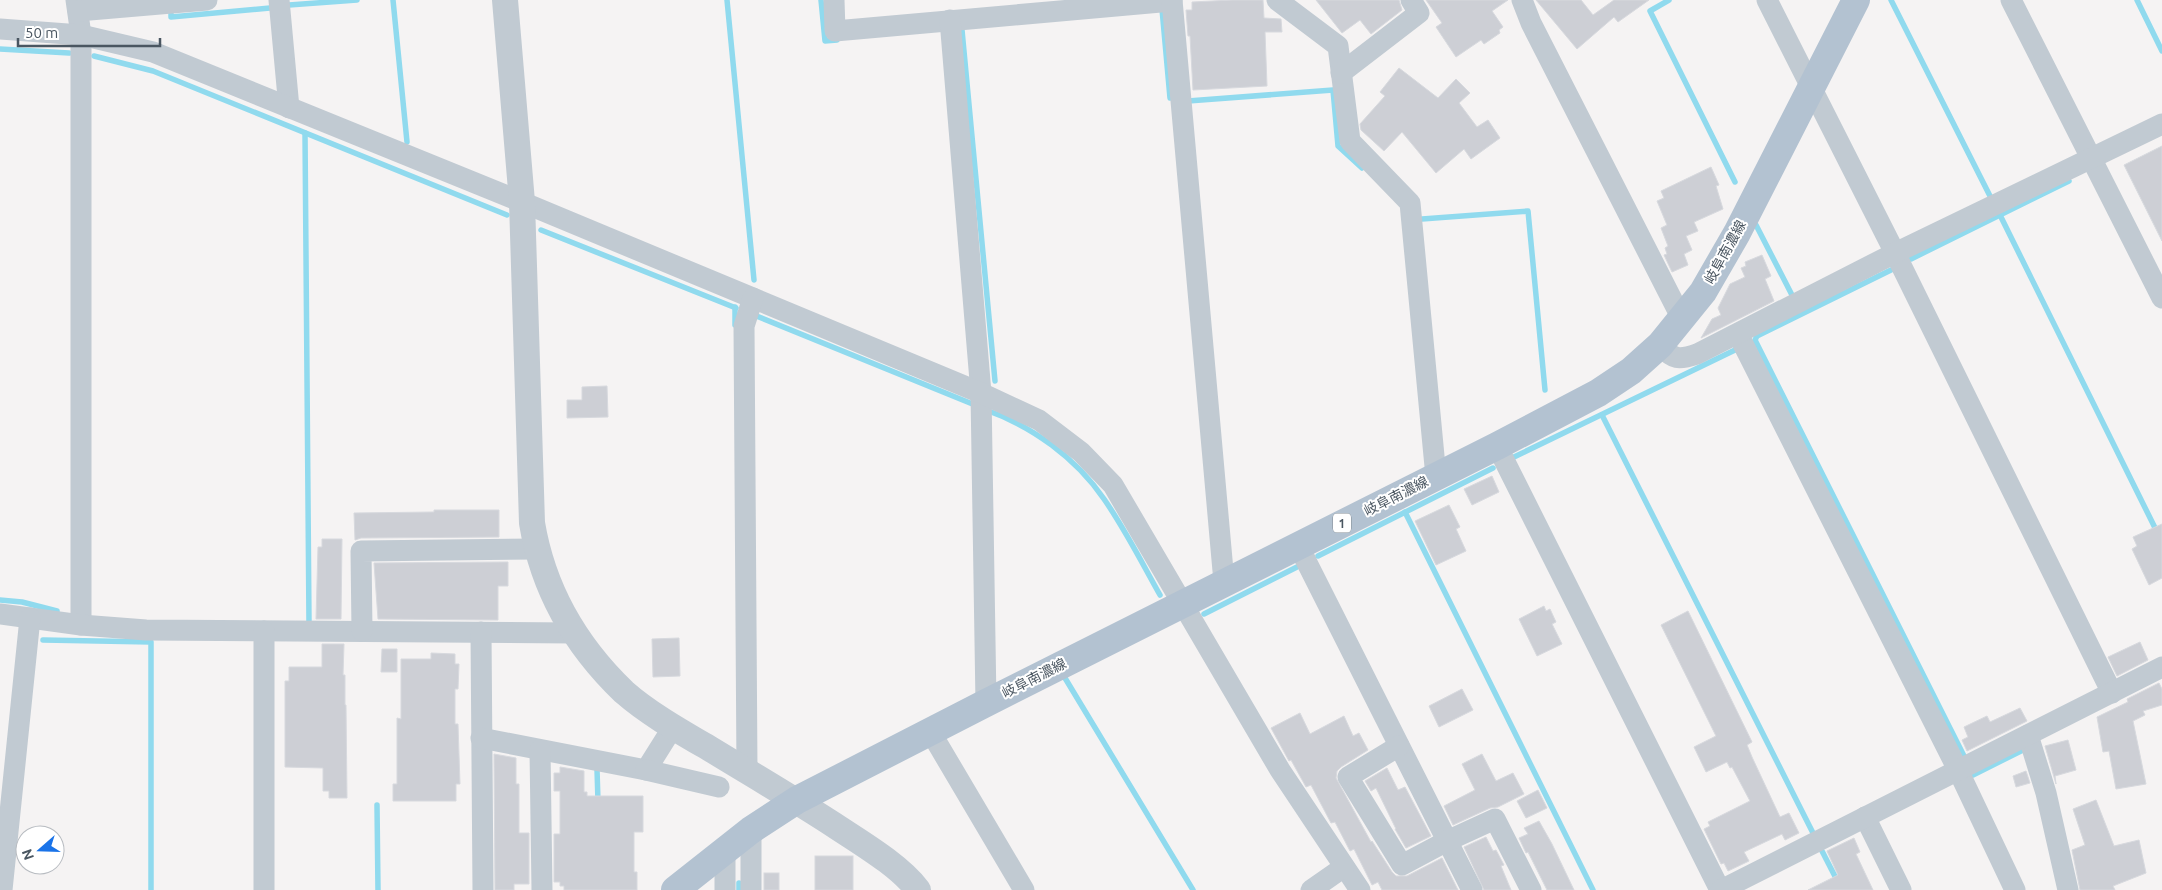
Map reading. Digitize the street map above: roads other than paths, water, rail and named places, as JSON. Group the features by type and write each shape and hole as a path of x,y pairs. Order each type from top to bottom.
{"main road":[{"name":"岐阜南濃線","path":"675,890 751,830 797,800 1224,582 1497,446 1598,393 1631,371 1660,345 1703,292 1737,233 1856,0"}],"street":[{"path":"81,625 81,35 77,5 207,0"},
{"path":"279,0 289,108"},
{"path":"505,0 522,202 530,490 536,549 551,589 574,633 604,671 626,693 674,727 797,800 875,852 918,890"},
{"path":"834,0 835,32 1172,1 1224,582"},
{"path":"1277,0 1338,46 1350,141 1410,203 1436,477"},
{"path":"1341,73 1419,13 1411,0"},
{"path":"1522,0 1531,23 1682,319"},
{"path":"1767,0 1895,253 2112,693"},
{"path":"2011,0 2162,298"},
{"path":"950,20 981,393 986,703"},
{"path":"0,29 81,35 153,52 753,298 981,393 1038,420 1081,452 1113,485 1280,770 1360,890"},
{"path":"1660,345 1669,355 1683,359 1697,354 1895,253 2162,124"},
{"path":"747,771 744,326 753,298"},
{"path":"1738,334 1958,770 2015,890"},
{"path":"1497,446 1721,890 2162,667"},
{"path":"1298,545 1472,890"},
{"path":"362,631 361,551 536,549"},
{"path":"0,614 81,625 146,630 574,633"},
{"path":"2,890 4,842 30,618"},
{"path":"264,630 264,890"},
{"path":"481,632 483,890"},
{"path":"646,770 674,727"},
{"path":"930,731 1024,890"},
{"path":"2028,735 2046,793 2068,890"},
{"path":"481,738 646,770 719,787"},
{"path":"1400,746 1348,777 1402,865 1447,841 1495,819 1531,890"},
{"path":"540,750 542,890"},
{"path":"1865,817 1901,890"},
{"path":"751,830 751,890"},
{"path":"725,850 725,890"},
{"path":"1311,890 1344,867"}],"waterway":[{"path":"289,5 357,0"},
{"path":"393,0 407,142"},
{"path":"727,0 754,280"},
{"path":"821,0 825,41 837,40"},
{"path":"1669,0 1650,11 1735,182"},
{"path":"1891,0 1991,198"},
{"path":"2137,0 2162,51"},
{"path":"171,14 171,17 270,8"},
{"path":"1162,9 1170,98"},
{"path":"962,30 995,381"},
{"path":"0,49 69,53"},
{"path":"94,56 153,71 507,215"},
{"path":"1188,101 1333,90 1338,146 1362,168"},
{"path":"305,133 309,622"},
{"path":"1911,259 2069,181"},
{"path":"1422,219 1528,211 1545,390"},
{"path":"2000,215 2162,542"},
{"path":"1756,225 1793,297"},
{"path":"541,230 736,308"},
{"path":"1891,270 1757,336 1755,340 1965,758"},
{"path":"735,307 735,325"},
{"path":"754,315 975,405"},
{"path":"1514,457 1735,350"},
{"path":"986,410 1036,434 1052,445 1080,470 1112,510 1160,595"},
{"path":"1602,415 1813,833"},
{"path":"1318,556 1493,468"},
{"path":"1405,512 1593,890"},
{"path":"1204,614 1297,567"},
{"path":"0,600 22,602 57,611"},
{"path":"43,640 151,642 151,890"},
{"path":"1065,678 1193,890"},
{"path":"1972,774 2023,750"},
{"path":"597,769 598,802"},
{"path":"377,805 378,890"},
{"path":"1822,851 1842,890"},
{"path":"739,883 739,890"}]}
